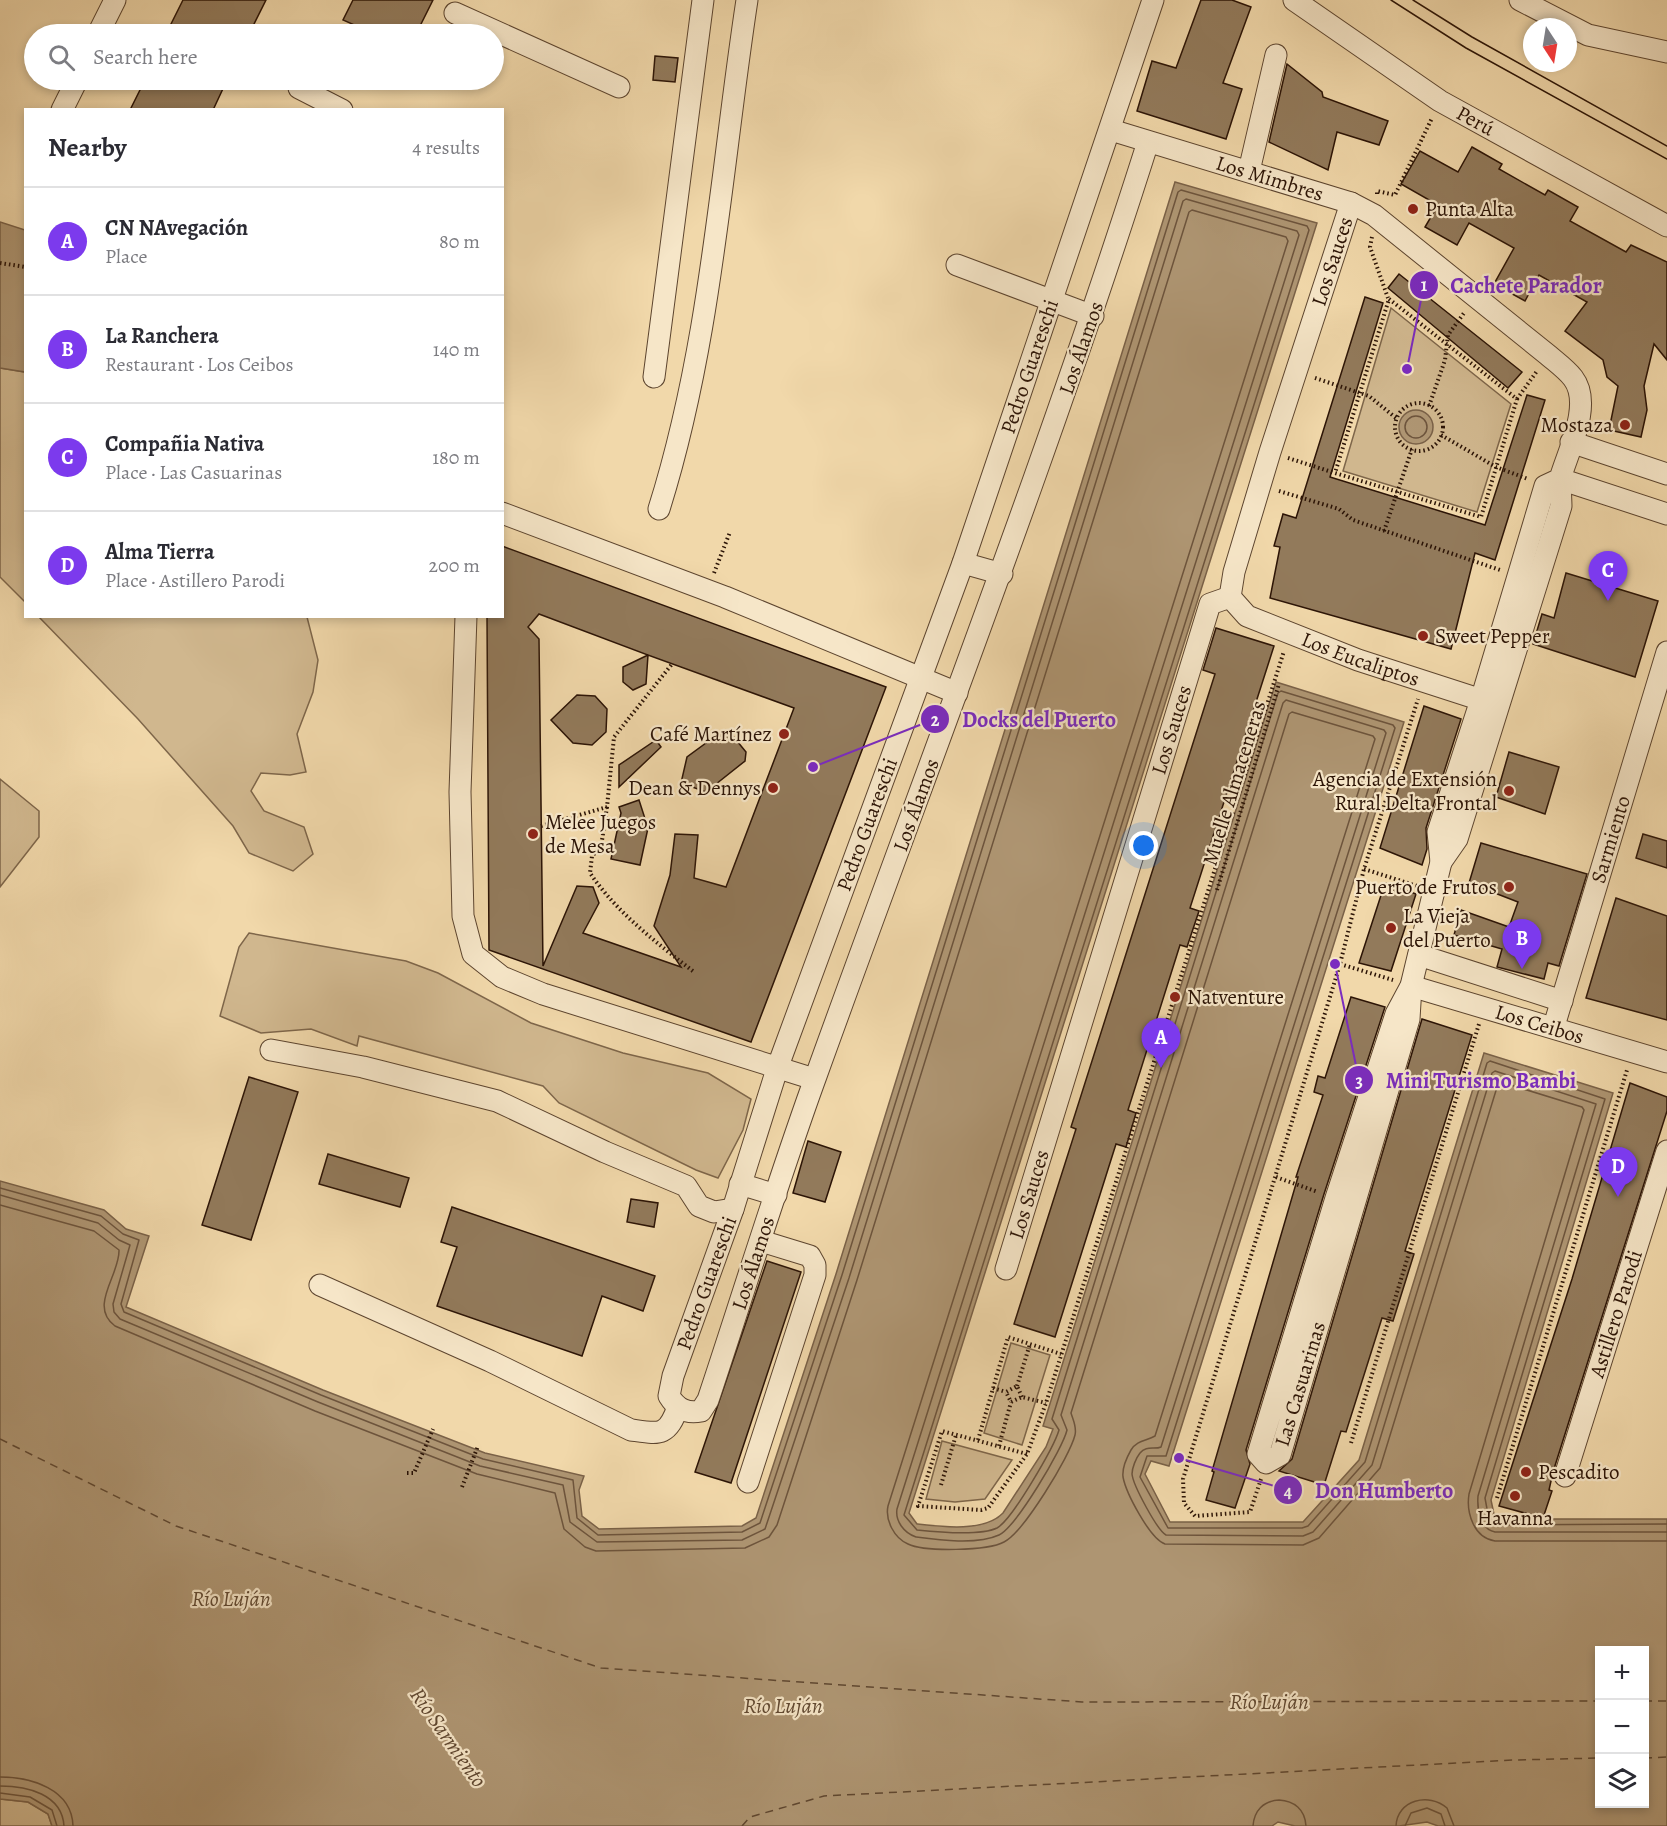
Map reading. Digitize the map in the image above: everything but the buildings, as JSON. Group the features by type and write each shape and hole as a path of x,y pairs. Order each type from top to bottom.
{"street":[{"path":"103,24 115,0"},
{"path":"654,377 703,0"},
{"path":"659,509 673,466 696,369 747,0"},
{"name":"Pedro Guareschi","path":"678,1407 669,1396 673,1376 733,1209 778,1066 963,563 1153,0"},
{"name":"Perú","path":"1294,0 1440,101 1667,226"},
{"path":"1520,0 1588,35 1667,52"},
{"path":"455,13 479,24"},
{"path":"504,35 619,87"},
{"path":"1249,171 1276,55"},
{"path":"63,108 72,90"},
{"path":"305,90 338,108"},
{"name":"Los Mimbres","path":"1111,130 1351,203 1374,215 1548,355 1572,378 1579,390"},
{"name":"Los Álamos","path":"678,1407 692,1413 701,1411 708,1400 814,1079 1002,574 1093,316 1148,142"},
{"name":"Los Sauces","path":"1006,1269 1210,604 1230,597 1234,572 1270,452 1351,203"},
{"path":"957,265 1051,298 1093,316"},
{"name":"Las Casuarinas","path":"1490,703 1518,576 1553,482 1571,442 1581,410 1579,390"},
{"path":"1571,442 1667,474"},
{"path":"1553,482 1667,514"},
{"name":"Las Casuarinas","path":"1411,986 1396,1014 1336,1198 1258,1454 1266,1463 1280,1455 1409,1019 1411,986 1441,862 1438,832 1490,703 1561,506 1553,482"},
{"path":"504,514 707,591 957,693"},
{"path":"963,563 1002,574"},
{"name":"Los Eucaliptos","path":"1230,597 1247,616 1358,660 1490,703"},
{"path":"466,618 460,792 463,905 473,954 502,977 543,994 814,1079"},
{"name":"Sarmiento","path":"1554,1026 1667,652"},
{"path":"1419,955 1562,1000"},
{"name":"Los Ceibos","path":"1411,986 1554,1026 1667,1062"},
{"path":"271,1050 363,1067 497,1101 605,1152 686,1186 699,1206 714,1212 733,1209"},
{"name":"Astillero Parodi","path":"1565,1476 1667,1151"},
{"path":"740,1184 776,1195"},
{"path":"748,1482 815,1275 815,1265 810,1256 761,1241"},
{"path":"320,1284 479,1356 631,1430 654,1433 665,1431 672,1425 678,1407"}],"path":[{"name":"Los Sauces","path":"1374,215 1377,191 1395,195 1440,101"},
{"path":"1374,215 1371,247 1389,299 1517,399"},
{"path":"0,263 24,267"},
{"path":"1429,405 1445,360 1445,344 1448,334 1477,296"},
{"path":"1335,473 1389,299"},
{"path":"1270,452 1396,493 1481,517 1517,399 1548,355"},
{"path":"1296,372 1360,393 1396,418"},
{"path":"1417,403 1429,405 1441,419 1441,435 1431,447 1412,449 1397,438 1396,418 1409,405 1417,403"},
{"path":"1441,435 1496,467 1553,482"},
{"path":"1384,531 1412,449"},
{"path":"1261,486 1339,509 1353,520 1518,576"},
{"path":"707,591 730,532"},
{"path":"1027,1454 942,1431 918,1506 981,1510 988,1508 1027,1454 1046,1403 1290,633"},
{"path":"672,664 615,737 601,847 592,856 590,873 603,892 634,923 694,972"},
{"path":"1266,1463 1250,1512 1195,1516 1184,1503 1183,1479 1340,964 1364,869 1424,681"},
{"name":"Muelle Almaceneras","path":"1217,891 1279,684"},
{"path":"542,826 607,807"},
{"path":"1364,869 1433,892"},
{"path":"1340,964 1411,986"},
{"path":"1351,1443 1484,1006"},
{"path":"1497,1498 1632,1052"},
{"path":"1276,1177 1336,1198"},
{"path":"978,1440 1008,1337 1061,1354"},
{"path":"1022,1396 1017,1386 1030,1344"},
{"path":"993,1388 1006,1392 1017,1386"},
{"path":"999,1446 1011,1402 1006,1392"},
{"path":"1011,1402 1022,1396 1046,1403"},
{"path":"407,1473 414,1473 433,1430"},
{"path":"941,1485 956,1435"},
{"path":"462,1486 478,1446"}],"shaded area":[{"path":"1391,308 1511,404 1477,512 1343,471"},
{"path":"0,368 24,372 24,601 0,577"},
{"path":"40,618 307,618 318,660 313,692 297,734 306,772 290,775 261,773 251,791 264,811 304,827 313,854 293,871 249,853 233,826 138,719"},
{"path":"0,779 39,811 39,837 0,887"},
{"path":"249,933 406,961 438,973 531,1023 623,1053 708,1073 751,1099 743,1130 718,1178 696,1170 559,1103 543,1086 359,1036 357,1046 311,1029 261,1033 220,1016 239,947"},
{"path":"1011,1343 1050,1355 1022,1445 984,1433"},
{"path":"942,1441 1012,1460 985,1499 955,1502 926,1499"},
{"path":"0,1799 28,1802 48,1814 52,1826 0,1826"}],"water":[{"name":"Río Luján","path":"1175,182 1317,223 909,1513 917,1524 939,1526 975,1526 995,1519 1003,1513 1046,1447 1053,1429 1043,1426 1276,682 1404,722 1169,1466 1151,1461 1145,1474 1170,1522 1303,1522 1359,1460 1484,1053 1613,1093 1491,1500 1495,1519 1667,1519 1667,1826 1438,1826 1427,1822 1399,1826 1295,1826 1278,1822 1272,1826 52,1826 48,1814 28,1802 0,1799 0,1181 104,1210 126,1229 149,1236 126,1307 323,1390 485,1453 584,1476 579,1490 582,1516 599,1529 742,1526 756,1518 836,1274"},
{"path":"0,222 24,230 24,372 0,368"},
{"path":"1416,410 1428,415 1433,427 1428,439 1416,444 1404,439 1399,427 1404,415"}],"ferry route":[{"path":"0,1439 176,1526 601,1668 1082,1702 1595,1701"},
{"path":"1649,1701 1667,1701"},
{"path":"1649,1758 1667,1757"},
{"path":"742,1826 750,1817 824,1796 1514,1760 1595,1758"}],"tram line":[{"path":"1391,0 1466,48 1667,159"},
{"path":"1413,0 1472,37 1667,146"}],"place":[{"name":"Punta Alta","path":"1413,209"},
{"name":"Cachete Parador","path":"1407,369"},
{"name":"Mostaza","path":"1625,425"},
{"name":"Compañia Nativa","path":"1608,601"},
{"name":"Sweet Pepper","path":"1423,636"},
{"name":"Café Martínez","path":"784,734"},
{"name":"Docks del Puerto","path":"813,767"},
{"name":"Dean & Dennys","path":"773,788"},
{"name":"Agencia de Extensión Rural Delta Frontal","path":"1509,791"},
{"name":"Melee Juegos de Mesa","path":"533,834"},
{"name":"Puerto de Frutos","path":"1509,887"},
{"name":"La Vieja del Puerto","path":"1391,928"},
{"name":"Mini Turismo Bambi","path":"1335,964"},
{"name":"La Ranchera","path":"1522,969"},
{"name":"Natventure","path":"1175,997"},
{"name":"CN NAvegación","path":"1161,1068"},
{"name":"Alma Tierra","path":"1618,1197"},
{"name":"Don Humberto","path":"1179,1458"},
{"name":"Pescadito","path":"1526,1472"},
{"name":"Havanna","path":"1515,1496"}],"water label":[{"name":"Río Sarmiento","path":"449,1737"}]}
